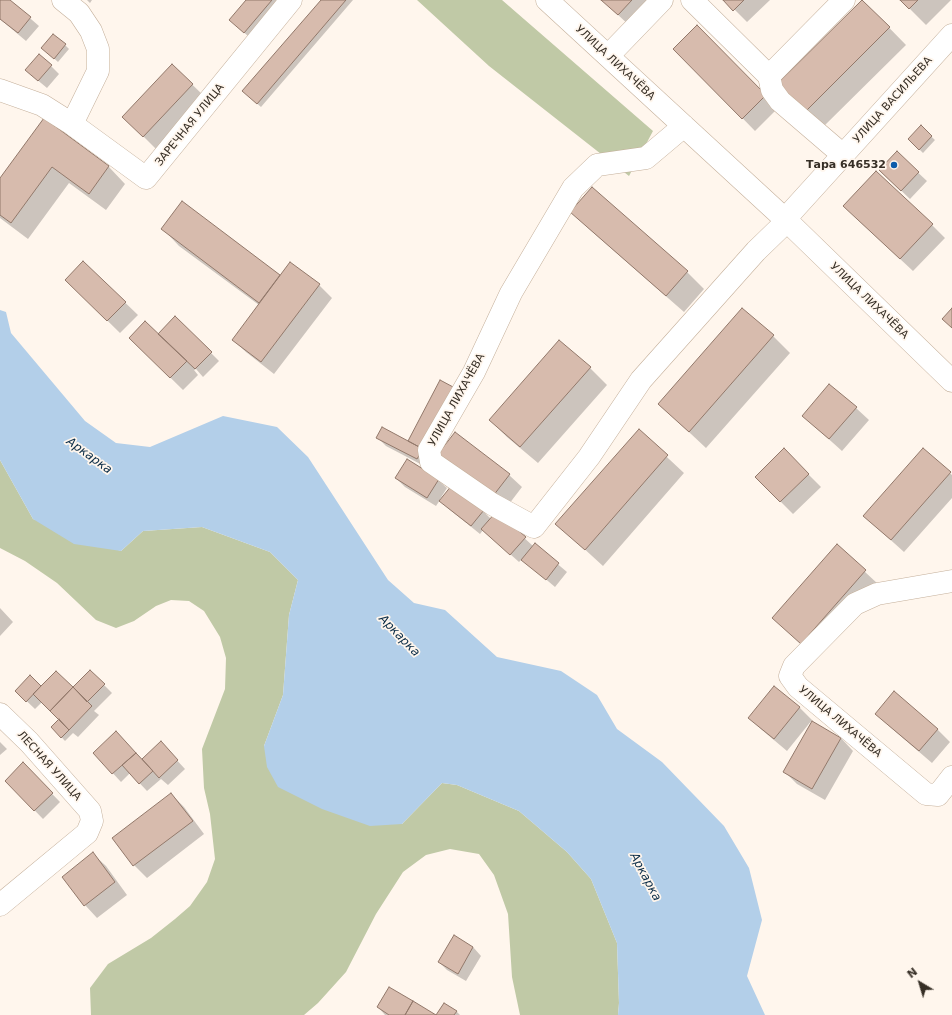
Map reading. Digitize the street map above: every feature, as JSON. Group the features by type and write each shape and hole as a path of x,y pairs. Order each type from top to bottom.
{"street":[{"path":"63,0 79,13 91,31 98,49 98,71 72,124"},
{"name":"ЗАРЕЧНАЯ УЛИЦА","path":"0,90 42,105 72,124 146,178 291,0"},
{"name":"УЛИЦА ЛИХАЧЁВА","path":"547,0 786,220 952,381"},
{"path":"608,56 662,0"},
{"path":"692,0 769,76 772,90 780,101 843,155"},
{"path":"769,76 844,0"},
{"name":"УЛИЦА ВАСИЛЬЕВА","path":"786,220 952,35"},
{"name":"УЛИЦА ЛИХАЧЁВА","path":"684,126 646,158 597,165 573,188 511,293 474,372 429,450 431,462 492,504 534,527 589,457 641,380 756,250 786,220"},
{"name":"УЛИЦА ЛИХАЧЁВА","path":"952,582 877,594 855,604 794,666 790,676 798,687 926,794 938,795 952,777"},
{"name":"ЛЕСНАЯ УЛИЦА","path":"0,714 29,742 90,812 92,821 87,833 0,905"}],"green space":[{"path":"417,0 502,0 653,131 629,176 489,66"},
{"path":"0,460 33,519 121,551 143,531 202,527 270,552 298,580 289,615 283,695 264,746 402,824 442,783 457,785 519,811 567,852 591,879 617,943 618,1015 520,1015 512,977 508,914 494,875 479,854 450,849 426,855 403,872 376,914 346,972 318,1003 304,1015 91,1015 90,988 108,964 151,938 175,919 190,906 207,882 215,859 210,814 204,788 202,749 225,689 226,658 220,637 204,611 189,601 171,600 156,606 134,621 116,628 96,620 57,583 25,561 0,548"}],"water":[{"name":"Аркарка","path":"0,310 6,312 11,333 85,421 116,443 150,447 223,416 277,427 308,457 388,580 414,603 445,610 497,657 561,671 597,695 617,729 662,762 724,826 749,868 762,920 747,976 765,1015 618,1015 617,943 591,879 567,852 519,811 457,785 442,783 402,824 370,826 322,809 278,787 267,767 264,746 283,695 289,615 298,580 270,552 202,527 143,531 121,551 74,544 33,519 0,460"}],"building":[{"path":"0,0 10,0 31,17 18,33 0,19"},
{"path":"246,0 272,0 244,33 229,20"},
{"path":"321,0 346,0 257,104 242,91"},
{"path":"601,0 632,0 618,15"},
{"path":"723,0 744,0 733,11"},
{"path":"862,0 890,27 805,112 777,84"},
{"path":"900,0 918,0 909,9"},
{"path":"697,25 766,95 742,119 673,49"},
{"path":"53,34 66,44 54,59 41,48"},
{"path":"39,54 52,65 38,81 25,70"},
{"path":"172,64 193,84 143,137 122,117"},
{"path":"44,118 109,166 89,194 52,167 11,223 0,215 0,178"},
{"path":"921,125 932,136 919,150 908,139"},
{"path":"897,151 919,172 901,191 879,170"},
{"path":"876,171 933,224 900,259 843,206"},
{"path":"592,187 688,271 666,296 570,212"},
{"path":"182,201 280,275 259,303 161,229"},
{"path":"83,261 126,302 107,321 65,280"},
{"path":"290,262 320,284 261,362 232,340"},
{"path":"742,308 774,335 689,432 658,404"},
{"path":"952,308 952,328 942,319"},
{"path":"175,316 212,352 195,369 158,334"},
{"path":"145,321 187,361 170,378 129,338"},
{"path":"559,340 591,367 520,447 489,420"},
{"path":"440,380 455,388 423,449 408,441"},
{"path":"829,384 857,407 829,439 802,416"},
{"path":"382,427 423,449 417,459 376,438"},
{"path":"639,429 668,455 585,550 555,524"},
{"path":"455,432 510,474 493,496 438,454"},
{"path":"784,448 809,474 780,502 755,477"},
{"path":"923,448 951,472 891,540 863,516"},
{"path":"407,459 439,479 427,498 395,478"},
{"path":"452,485 484,510 471,526 439,501"},
{"path":"496,512 526,537 510,555 481,529"},
{"path":"535,543 559,563 546,580 521,560"},
{"path":"837,544 866,570 801,644 772,618"},
{"path":"90,670 105,684 87,702 73,687"},
{"path":"56,671 73,687 50,711 33,694"},
{"path":"30,675 41,686 26,702 15,691"},
{"path":"774,686 800,707 774,739 748,718"},
{"path":"73,687 92,706 69,730 50,711"},
{"path":"894,691 938,729 919,751 875,714"},
{"path":"59,719 69,730 61,738 51,727"},
{"path":"812,721 841,738 812,789 783,772"},
{"path":"116,731 136,753 112,774 93,753"},
{"path":"161,741 178,760 159,778 142,759"},
{"path":"136,753 153,771 139,784 122,765"},
{"path":"23,762 53,793 34,811 5,781"},
{"path":"171,793 193,821 133,866 112,838"},
{"path":"93,852 115,882 84,906 62,877"},
{"path":"454,935 473,947 458,974 438,962"},
{"path":"389,987 413,1001 405,1015 389,1015 377,1007"},
{"path":"413,1001 436,1015 405,1015"},
{"path":"444,1003 457,1011 454,1015 436,1015"}],"place":[{"name":"Тара 646532","path":"894,165"}]}
